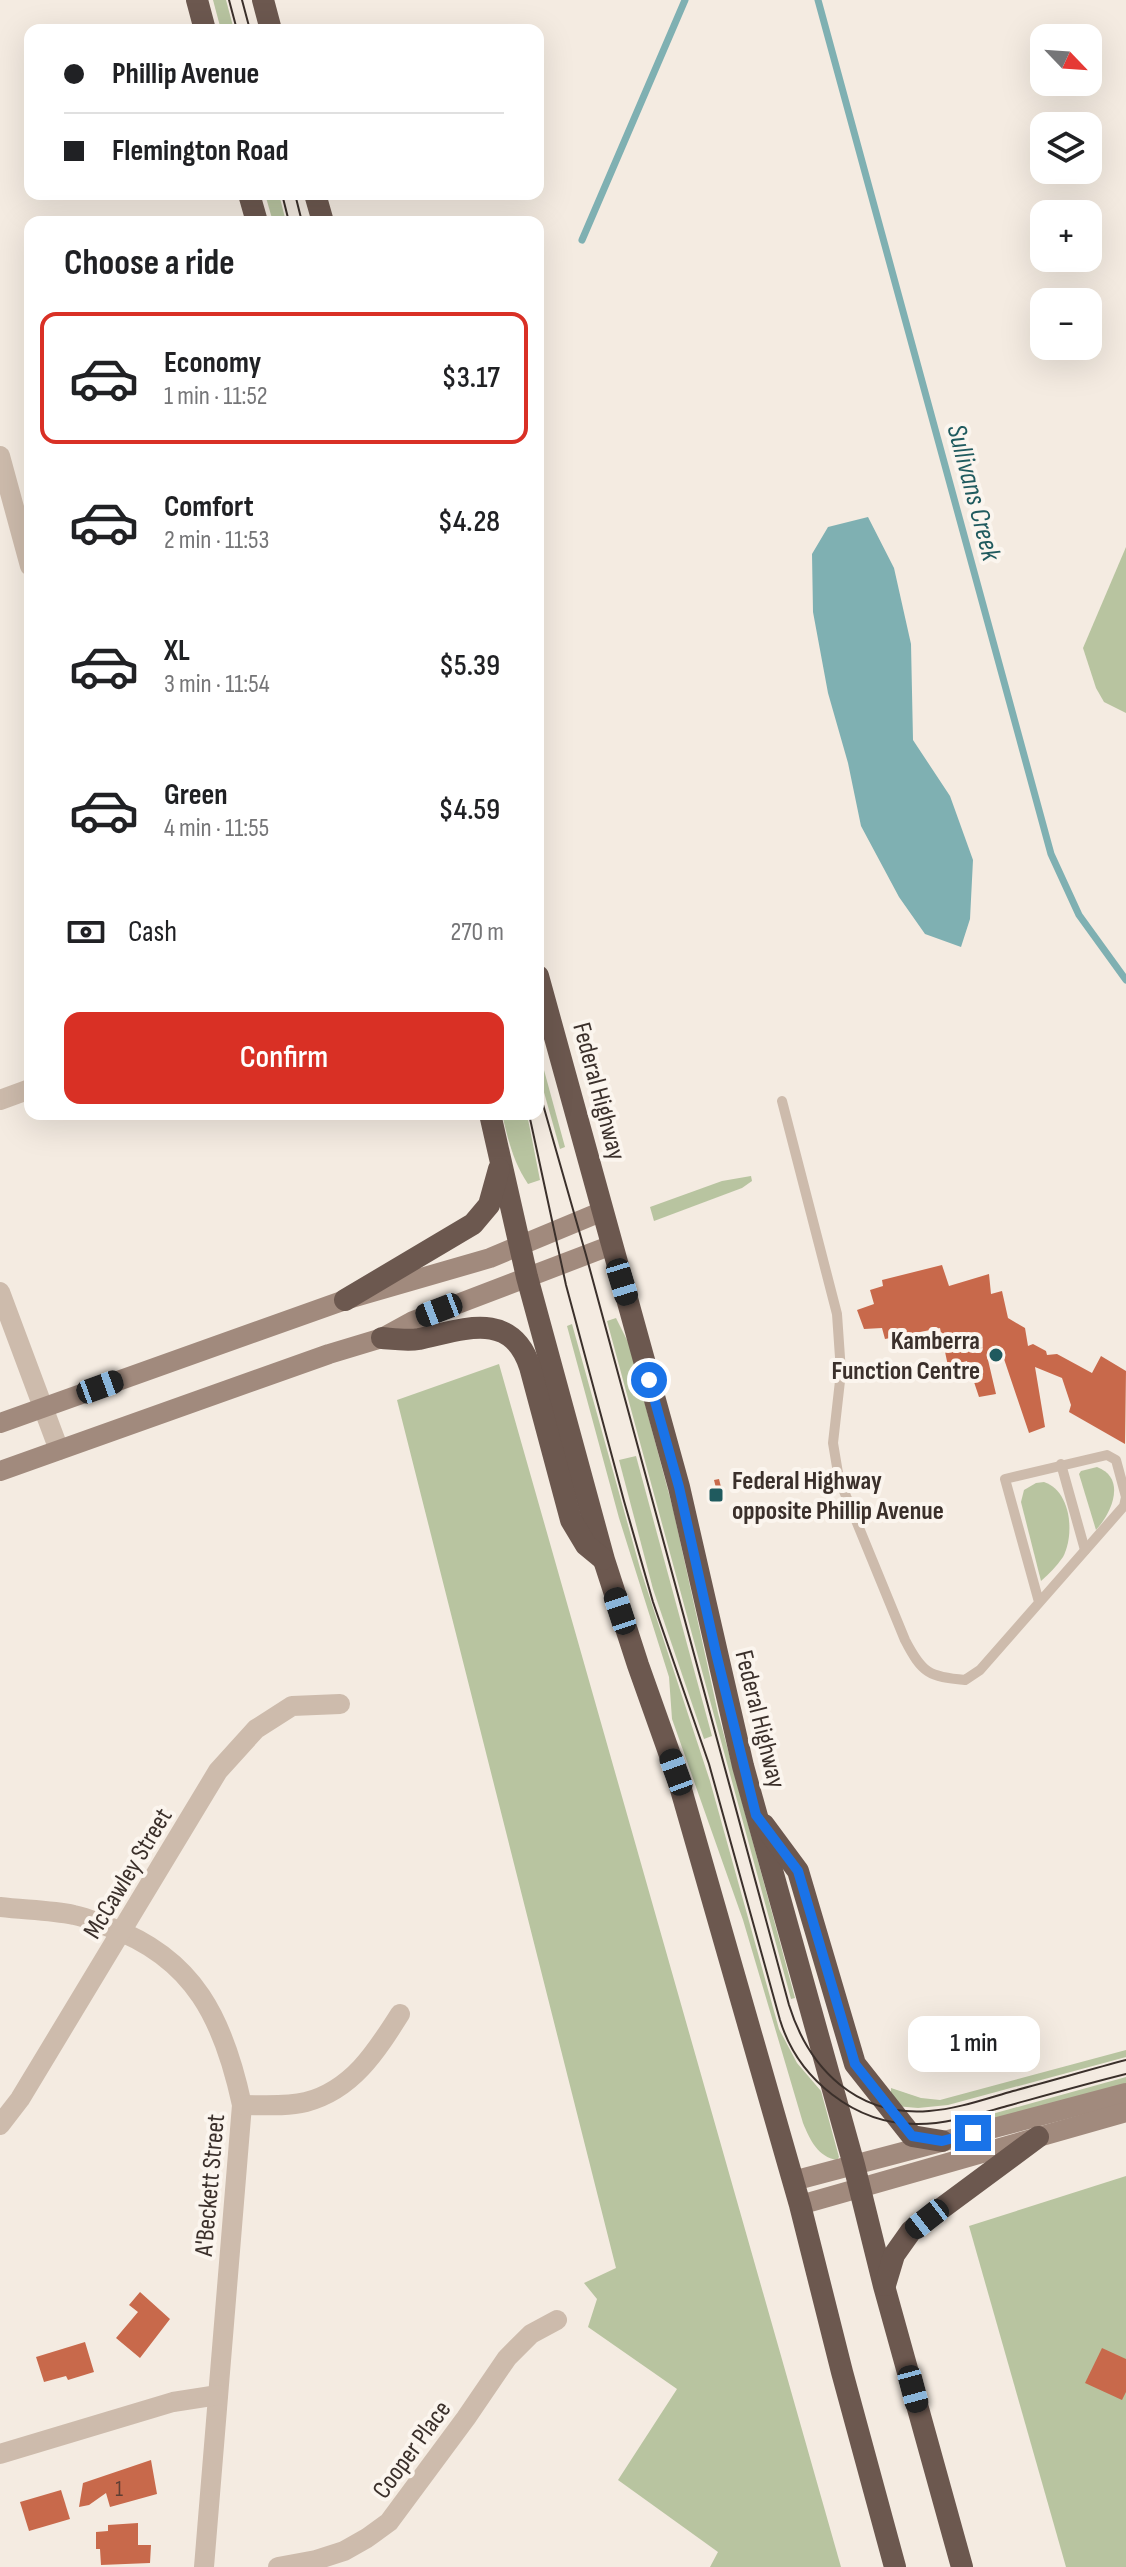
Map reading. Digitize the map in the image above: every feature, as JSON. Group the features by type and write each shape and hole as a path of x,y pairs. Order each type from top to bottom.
{"highway":[{"path":"197,0 203,24"},
{"path":"263,0 269,24"},
{"name":"Federal Highway","path":"544,998 679,1487 756,1815 962,2567"},
{"path":"491,1120 527,1277 604,1560 676,1772 800,2205 895,2567"},
{"path":"345,1300 473,1224 491,1200 500,1163"},
{"path":"382,1338 415,1340 454,1329 482,1327 501,1333 517,1343 530,1367 571,1520 586,1545 604,1560"},
{"path":"756,1815 798,1871 855,2064 912,2136 942,2141"},
{"path":"884,2286 894,2255 911,2231 1038,2137"}],"main road":[{"path":"0,1423 345,1300 490,1258 603,1211"},
{"path":"0,1471 382,1338 413,1321 612,1245"},
{"path":"793,2181 1126,2093"},
{"path":"800,2205 1126,2112"}],"street":[{"path":"0,456 24,544"},
{"path":"0,1100 24,1091"},
{"path":"0,1292 59,1450"},
{"name":"McCawley Street","path":"0,2125 20,2099 218,1771 256,1729 292,1706 340,1704"},
{"name":"A'Beckett Street","path":"0,1907 76,1915 122,1931 148,1945 192,1981 216,2020 234,2064 242,2105 204,2567"},
{"path":"242,2105 303,2103 341,2087 371,2060 400,2014"},
{"name":"Cooper Place","path":"278,2567 344,2551 389,2522 507,2358 531,2334 557,2320"},
{"path":"0,2454 173,2402 218,2395"}],"lane":[{"path":"782,1101 837,1314 841,1372 833,1443 839,1479 905,1640 915,1659 939,1678 965,1680 980,1670 1124,1506 1126,1497 1116,1460 1107,1455 1005,1479 1039,1602"},
{"path":"1061,1464 1085,1550"}],"green space":[{"path":"213,0 226,0 232,24 219,24"},
{"path":"267,200 280,200 284,216 271,216"},
{"path":"1126,547 1126,713 1104,702 1083,648"},
{"path":"544,1070 565,1147 560,1149 544,1092"},
{"path":"504,1120 528,1120 540,1180 528,1184 512,1150"},
{"path":"751,1176 752,1181 742,1188 654,1221 650,1207 722,1181"},
{"path":"616,1318 629,1344 673,1509 718,1713 795,1998 791,1999 607,1321"},
{"path":"572,1324 640,1568 710,1781 779,2029 797,2063 821,2091 839,2157 837,2160 820,2151 803,2123 743,1920 672,1719 669,1677 619,1518 567,1326"},
{"path":"499,1364 841,2567 710,2567 718,2552 618,2480 677,2389 588,2327 597,2299 584,2283 616,2268 397,1400"},
{"path":"636,1456 712,1736 704,1739 653,1589 619,1460"},
{"path":"1097,1467 1111,1479 1114,1496 1096,1530 1079,1474"},
{"path":"1044,1482 1060,1494 1065,1504 1069,1537 1063,1557 1041,1581 1021,1502 1024,1490"},
{"path":"1126,2050 1126,2057 948,2105 918,2108 895,2106 891,2100 891,2088 921,2098 940,2100"},
{"path":"1126,2077 1126,2086 976,2127 974,2119"},
{"path":"1126,2176 1126,2567 1066,2567 969,2226"}],"water":[{"path":"868,517 894,568 911,644 913,740 950,796 973,860 970,919 961,947 925,934 899,897 861,826 848,763 828,693 813,612 812,554 828,527"}],"building":[{"name":"Kamberra Function Centre","path":"942,1265 949,1286 989,1274 991,1294 1002,1291 1008,1318 1025,1328 1028,1346 1033,1344 1046,1351 1047,1355 1057,1354 1092,1373 1101,1356 1126,1371 1125,1444 1069,1412 1071,1405 1062,1378 1035,1367 1045,1427 1029,1433 1003,1356 988,1360 996,1394 979,1397 967,1361 948,1366 940,1328 885,1339 882,1328 864,1329 857,1310 874,1304 870,1290 883,1286 882,1280"},
{"path":"719,1479 722,1491 717,1492 714,1480"},
{"path":"140,2292 170,2319 140,2358 116,2338 138,2312 129,2305"},
{"path":"85,2342 94,2372 68,2380 66,2376 44,2382 36,2357"},
{"path":"1102,2348 1126,2359 1126,2392 1122,2400 1085,2383"},
{"path":"151,2460 157,2494 110,2507 106,2493 89,2505 79,2507 83,2483"},
{"path":"61,2490 70,2519 29,2531 20,2502"},
{"path":"138,2523 138,2545 151,2545 150,2563 101,2565 100,2549 96,2549 96,2532 108,2531 108,2525"}],"waterway":[{"path":"582,240 685,0"},
{"name":"Sullivans Creek","path":"818,0 1051,854 1079,915 1126,980"}],"tram line":[{"path":"229,0 235,24"},
{"path":"242,0 248,24"},
{"path":"284,200 288,216"},
{"path":"296,200 300,216"},
{"path":"544,1108 789,2005 809,2049 823,2068 858,2097 903,2111 960,2106 1126,2060"},
{"path":"530,1120 566,1285 624,1501 653,1602 709,1764 780,2020 800,2061 815,2079 851,2107 895,2122 918,2124 963,2118 1126,2074"}],"place":[{"name":"Kamberra Function Centre","path":"996,1355"},
{"name":"Federal Highway opposite Phillip Avenue","path":"716,1495"}],"route":[{"path":"649,1380 679,1487 756,1815 798,1871 855,2064 912,2136 942,2141 973,2133"}]}
